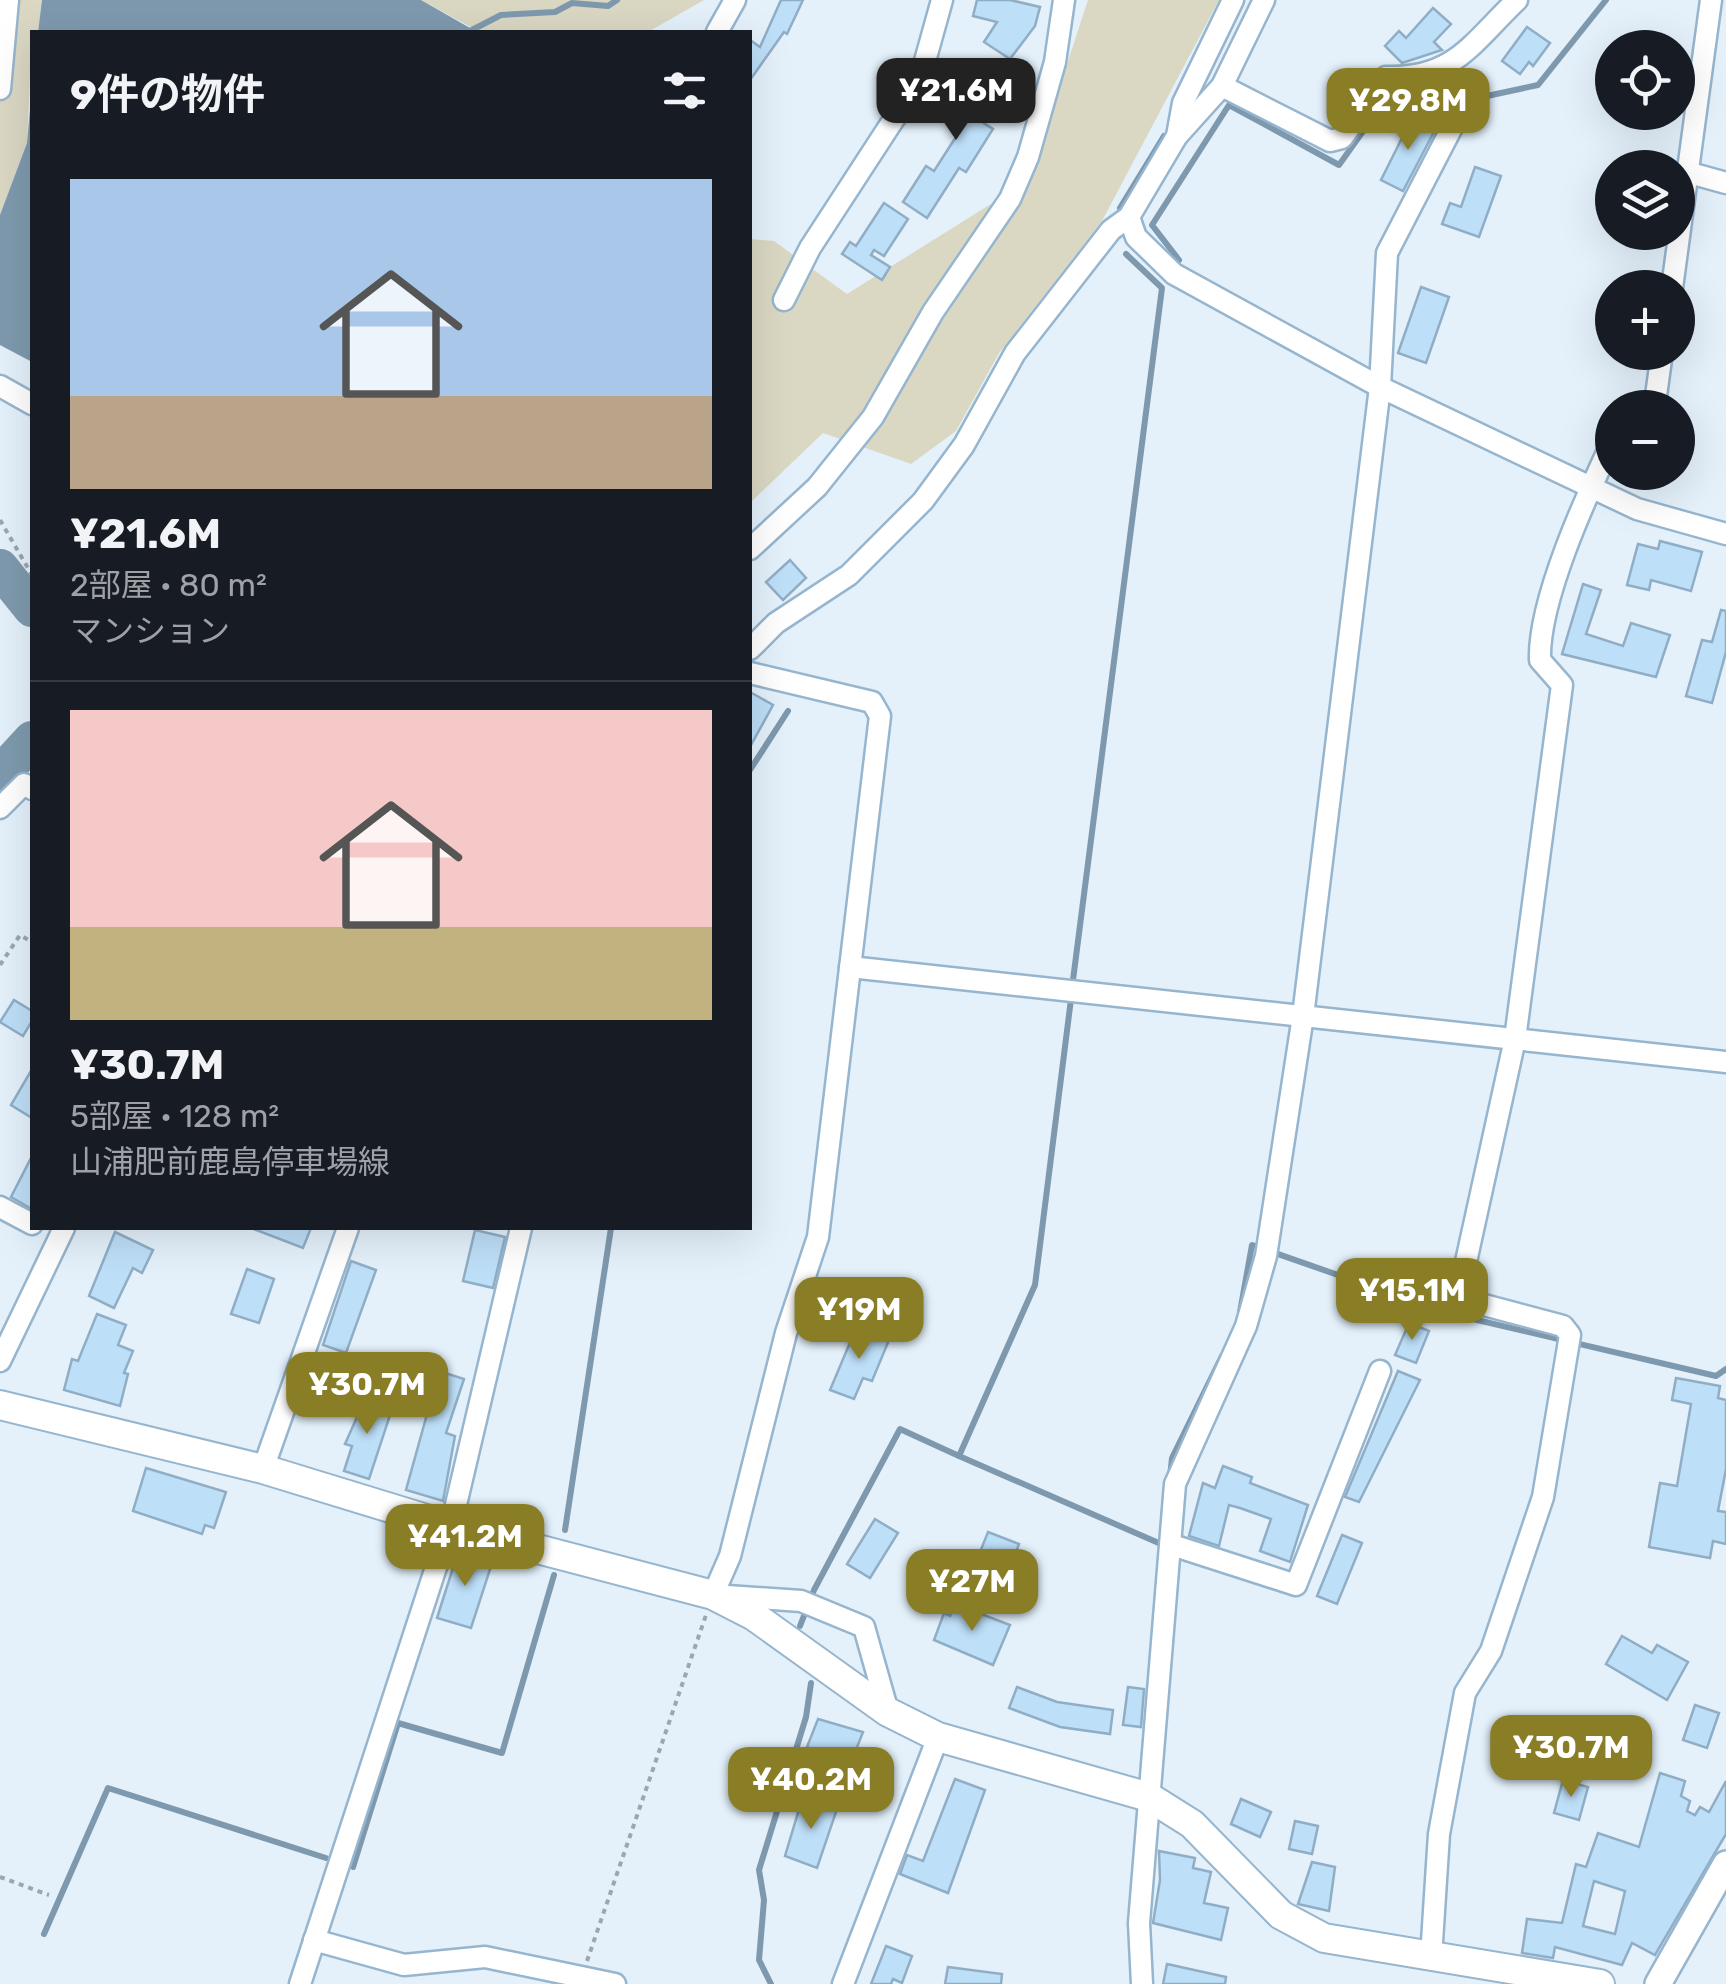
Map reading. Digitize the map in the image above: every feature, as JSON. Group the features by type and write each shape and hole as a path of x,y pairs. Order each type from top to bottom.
{"main road":[{"path":"0,1405 263,1469 446,1526 713,1595 754,1616 888,1712 938,1737 1149,1797 1192,1824 1281,1915 1324,1938 1600,1984"}],"street":[{"path":"0,90 8,0"},
{"path":"718,30 735,0"},
{"path":"784,300 810,248 920,79 942,0"},
{"path":"752,547 817,487 873,417 933,312 1010,199 1028,157 1054,62 1064,0"},
{"path":"1178,136 1183,103 1233,0"},
{"path":"752,647 776,623 848,575 923,501 964,445 1015,352 1111,230 1129,217 1178,136 1222,86 1264,0"},
{"path":"1222,86 1330,141 1342,138 1386,77 1417,78 1445,70 1516,0"},
{"path":"1693,150 1711,0"},
{"path":"1142,1984 1139,1923 1176,1484 1246,1326 1267,1250 1303,1016 1380,388 1387,253 1459,103 1445,70"},
{"path":"1695,174 1726,182"},
{"path":"1129,217 1136,237 1174,274 1380,388 1637,508 1726,534"},
{"path":"0,386 30,403"},
{"path":"1432,1956 1439,1834 1464,1694 1491,1650 1543,1497 1568,1343 1564,1326 1458,1298 1515,1039 1562,685 1540,660 1539,634 1595,478"},
{"path":"752,673 872,702 880,716 818,1238 786,1333 730,1556 713,1595 808,1603 864,1627 888,1712"},
{"path":"0,808 24,784 30,788"},
{"path":"850,967 1726,1062"},
{"path":"0,1207 30,1223"},
{"path":"263,1469 347,1230"},
{"path":"300,1984 455,1508 521,1230"},
{"path":"0,1361 61,1233"},
{"path":"1172,1545 1296,1585 1380,1371"},
{"path":"843,1984 938,1737"},
{"path":"1658,1984 1726,1864"},
{"path":"314,1940 404,1965 485,1957 582,1974 614,1984"}],"path":[{"path":"0,520 30,571"},
{"path":"0,965 20,935 30,941"},
{"path":"582,1974 713,1595"},
{"path":"0,1877 49,1895"}],"shaded area":[{"path":"0,0 42,0 38,30 30,30 27,143 0,215"},
{"path":"421,0 704,0 652,30 476,30"},
{"path":"1088,0 1219,0 1102,221 999,353 956,431 911,464 823,433 752,501 752,239 774,241 847,294 1029,180"}],"water":[{"path":"42,0 421,0 474,30 38,30"},
{"path":"30,109 30,361 0,345 0,215 27,143"}],"building":[{"path":"781,0 803,0 787,34 784,32 752,77 752,41 760,47"},
{"path":"977,0 1010,0 1040,7 1035,26 1010,59 984,42 997,22 973,16"},
{"path":"1433,8 1451,24 1434,42 1442,50 1402,63 1385,46 1399,31 1406,38"},
{"path":"1527,27 1550,43 1533,66 1529,62 1520,74 1502,61"},
{"path":"990,67 1006,78 979,120 993,129 966,172 959,168 927,218 903,202 926,166 934,171 961,129 927,107 935,94 962,111"},
{"path":"1413,116 1436,128 1403,191 1381,180"},
{"path":"1475,167 1501,176 1479,237 1442,224 1450,203 1461,207"},
{"path":"884,203 908,219 884,256 874,250 871,255 890,267 882,280 842,254 850,242 856,246"},
{"path":"1421,287 1449,297 1426,363 1398,353"},
{"path":"1660,541 1702,552 1691,591 1651,580 1649,590 1627,585 1638,544 1658,549"},
{"path":"790,560 806,578 783,600 766,582"},
{"path":"1583,584 1601,590 1586,634 1623,646 1631,623 1670,635 1656,677 1562,654"},
{"path":"1721,610 1726,611 1726,652 1712,703 1686,696 1702,640 1712,642"},
{"path":"752,693 773,705 752,743"},
{"path":"14,1000 30,1010 30,1024 23,1036 0,1022"},
{"path":"30,1072 30,1117 11,1105"},
{"path":"30,1160 30,1208 11,1197"},
{"path":"256,1230 310,1230 303,1248"},
{"path":"475,1230 505,1237 493,1288 463,1281"},
{"path":"115,1232 153,1250 142,1273 133,1268 114,1308 89,1296"},
{"path":"351,1261 376,1270 346,1353 323,1345"},
{"path":"247,1269 274,1279 259,1323 231,1314"},
{"path":"97,1314 126,1325 118,1345 133,1351 124,1373 128,1374 120,1406 64,1390 72,1359 78,1361"},
{"path":"1409,1323 1429,1331 1416,1363 1395,1355"},
{"path":"857,1326 889,1340 872,1381 863,1378 854,1399 830,1390"},
{"path":"439,1371 464,1379 446,1433 455,1436 443,1501 406,1490"},
{"path":"1398,1371 1420,1380 1359,1502 1345,1497"},
{"path":"1676,1378 1720,1386 1718,1398 1726,1400 1726,1469 1718,1511 1726,1512 1726,1544 1713,1541 1710,1558 1649,1547 1660,1483 1677,1486 1691,1404 1672,1400"},
{"path":"366,1397 393,1406 369,1479 344,1471 352,1446 345,1444"},
{"path":"1223,1466 1252,1477 1250,1483 1308,1505 1290,1562 1260,1551 1271,1519 1229,1505 1219,1546 1189,1536 1203,1483 1215,1488"},
{"path":"146,1468 226,1492 214,1528 205,1525 202,1534 133,1511"},
{"path":"875,1519 898,1533 870,1578 847,1564"},
{"path":"988,1532 1019,1544 1008,1574 976,1562"},
{"path":"1342,1535 1362,1543 1337,1604 1317,1596"},
{"path":"459,1549 493,1560 471,1628 437,1618"},
{"path":"955,1604 1010,1625 993,1665 934,1640 944,1613 950,1616"},
{"path":"1622,1636 1652,1653 1657,1645 1688,1662 1667,1700 1606,1664"},
{"path":"1017,1687 1057,1702 1113,1710 1110,1734 1060,1727 1009,1708"},
{"path":"1128,1687 1144,1689 1141,1727 1123,1725"},
{"path":"1695,1705 1719,1713 1707,1748 1683,1740"},
{"path":"818,1719 863,1732 848,1770 832,1764 834,1757 807,1747"},
{"path":"1660,1773 1685,1781 1681,1796 1690,1801 1687,1811 1695,1815 1700,1807 1709,1812 1726,1781 1726,1834 1655,1955 1632,1943 1622,1965 1555,1947 1553,1958 1522,1953 1527,1919 1562,1923 1576,1864 1586,1867 1598,1833 1639,1847","holes":["1594,1881 1625,1891 1615,1934 1583,1926"]},
{"path":"955,1779 985,1790 948,1893 900,1874 907,1855 923,1861"},
{"path":"1563,1780 1588,1787 1579,1820 1554,1813"},
{"path":"803,1796 837,1809 817,1868 785,1856"},
{"path":"1241,1799 1271,1812 1260,1837 1231,1824"},
{"path":"1295,1821 1318,1826 1312,1854 1289,1849"},
{"path":"1159,1851 1195,1858 1193,1868 1211,1872 1204,1903 1228,1908 1221,1940 1153,1923 1160,1880"},
{"path":"1312,1862 1335,1867 1329,1911 1298,1904"},
{"path":"886,1946 912,1956 902,1983 893,1979 891,1984 871,1984"},
{"path":"1167,1964 1226,1977 1225,1984 1163,1984"},
{"path":"948,1967 1002,1974 1001,1984 945,1984"}],"waterway":[{"path":"472,30 501,15 555,12 572,3 608,6 617,0"},
{"path":"1179,260 1152,225 1229,105 1339,165 1386,99 1436,107 1538,85 1606,0"},
{"path":"1120,208 1164,136"},
{"path":"1073,980 1162,288 1126,254"},
{"path":"0,568 30,606"},
{"path":"752,767 788,711"},
{"path":"0,775 30,742"},
{"path":"800,1626 814,1590 900,1429 959,1456 1035,1285 1071,999"},
{"path":"565,1530 611,1230"},
{"path":"1240,1312 1252,1245 1447,1313 1716,1376 1726,1369"},
{"path":"1170,1477 1172,1458 1222,1356"},
{"path":"959,1456 1161,1544 1162,1539"},
{"path":"353,1867 398,1723 502,1753 554,1575"},
{"path":"771,1984 759,1960 764,1900 759,1870 806,1717 811,1683"},
{"path":"44,1934 108,1788 326,1858"}]}
